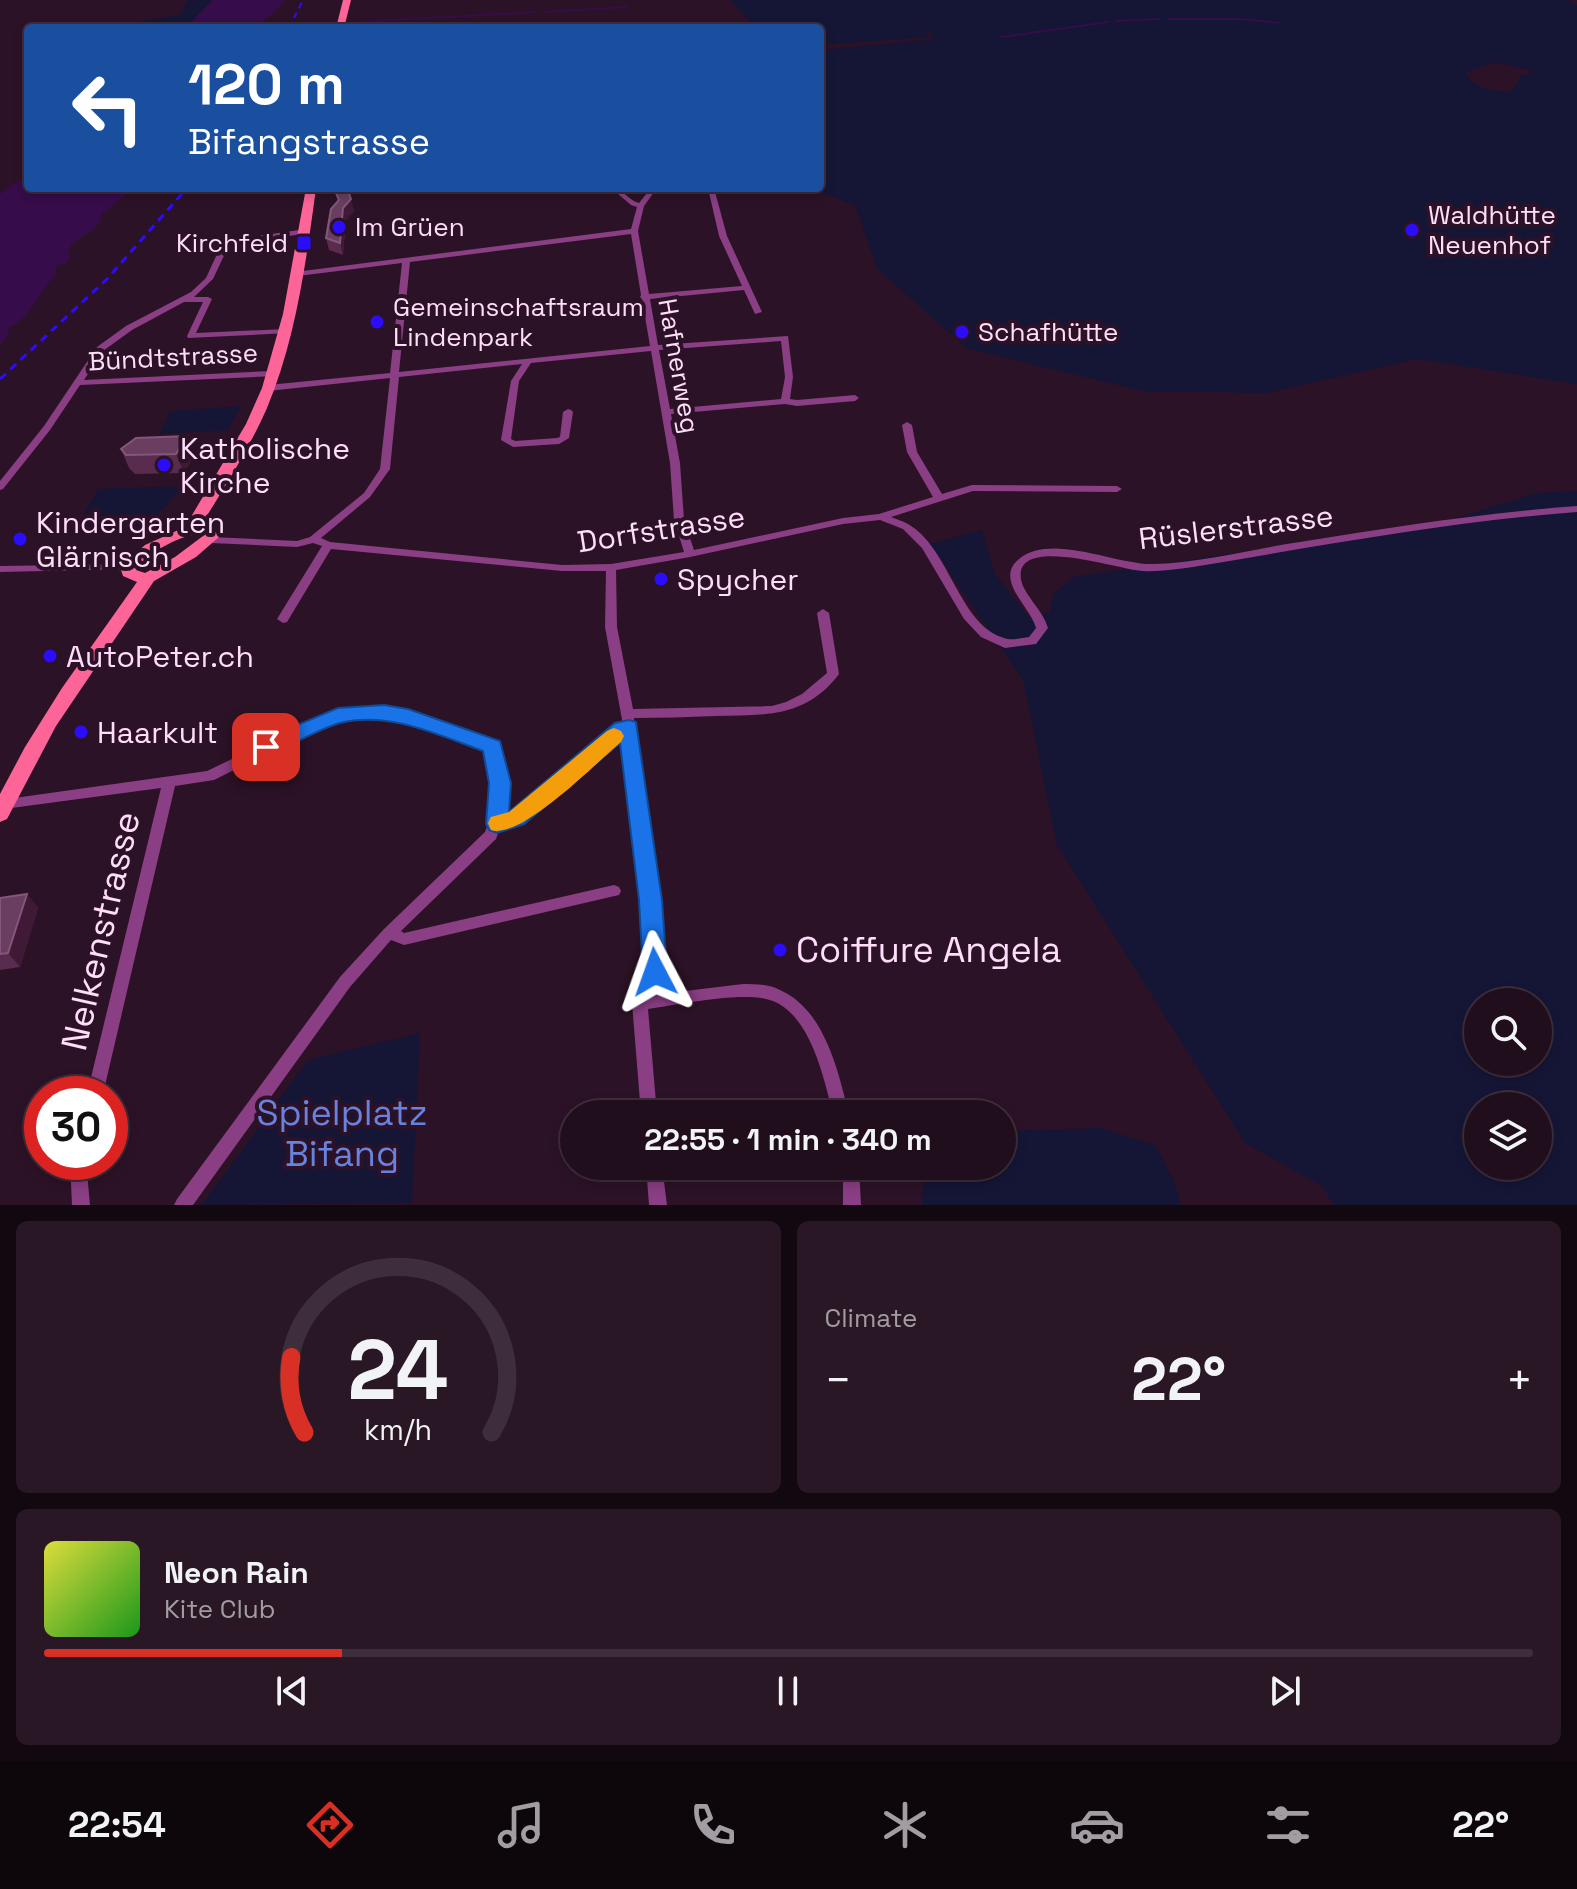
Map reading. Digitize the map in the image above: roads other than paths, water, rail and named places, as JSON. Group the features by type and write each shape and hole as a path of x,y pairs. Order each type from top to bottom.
{"main road":[{"path":"341,24 347,0"},
{"path":"191,529 255,418 270,381 286,331 311,192"},
{"path":"2,809 53,714 148,578 211,540 208,532 191,529 179,533 128,567 128,572 136,578 148,578"}],"street":[{"path":"619,192 633,204 641,206"},
{"name":"Hafnerweg","path":"651,192 641,206 634,231 675,463 679,520 690,554"},
{"path":"712,192 723,236 758,312"},
{"path":"0,487 47,428 89,363 113,338 184,300 204,285 226,243 306,231"},
{"path":"298,274 634,231"},
{"path":"314,539 367,495 382,475 387,457 406,261"},
{"path":"644,297 746,288"},
{"path":"184,300 208,299 191,336 286,331"},
{"name":"Bündtstrasse","path":"76,383 270,381 394,375 785,338 789,377 785,401"},
{"path":"528,362 515,381 506,440 513,444 559,441 564,438 568,412"},
{"path":"665,412 855,398"},
{"path":"907,425 911,448 939,498"},
{"name":"Dorfstrasse","path":"211,540 297,544 314,539 328,545 562,568 611,567 690,554 805,528 880,517 972,488 1117,489"},
{"name":"Rüslerstrasse","path":"880,517 895,519 922,539 976,628 991,641 1004,646 1032,641 1042,628 1041,617 1014,579 1016,569 1032,556 1053,551 1142,568 1407,528 1577,509"},
{"path":"283,619 328,545"},
{"path":"0,569 128,567"},
{"path":"611,567 611,627 628,721 633,782 650,900 655,972 640,1003 648,1100"},
{"path":"628,721 772,710 794,706 809,698 833,674 823,613"},
{"path":"2,809 209,776 319,722 338,716 384,713 408,716 493,746 500,783 497,824 480,846 389,933 345,982 183,1205"},
{"path":"497,824 516,818 623,729 628,721"},
{"name":"Nelkenstrasse","path":"99,1076 169,782"},
{"path":"389,933 404,939 614,891"},
{"path":"640,1003 760,990 784,999 817,1035 838,1100"},
{"path":"79,1180 81,1205"},
{"path":"655,1180 658,1205"},
{"path":"851,1180 852,1205"}],"waterway":[{"path":"543,12 627,7"},
{"path":"358,22 535,12"},
{"path":"1116,21 1159,19"},
{"path":"1168,19 1241,19 1279,23"},
{"path":"1001,37 1108,22"}],"railway":[{"path":"291,24 303,0"},
{"path":"0,379 107,279 183,192"}],"place":[{"name":"Im Grüen","path":"339,227"},
{"name":"Waldhütte Neuenhof","path":"1412,230"},
{"name":"Kirchfeld","path":"304,243"},
{"name":"Gemeinschaftsraum Lindenpark","path":"377,322"},
{"name":"Schafhütte","path":"962,332"},
{"name":"Katholische Kirche","path":"164,465"},
{"name":"Kindergarten Glärnisch","path":"20,539"},
{"name":"Spycher","path":"661,579"},
{"name":"AutoPeter.ch","path":"50,656"},
{"name":"Haarkult","path":"81,732"},
{"name":"Coiffure Angela","path":"780,950"}],"park label":[{"name":"Spielplatz Bifang","path":"342,1134"}]}
